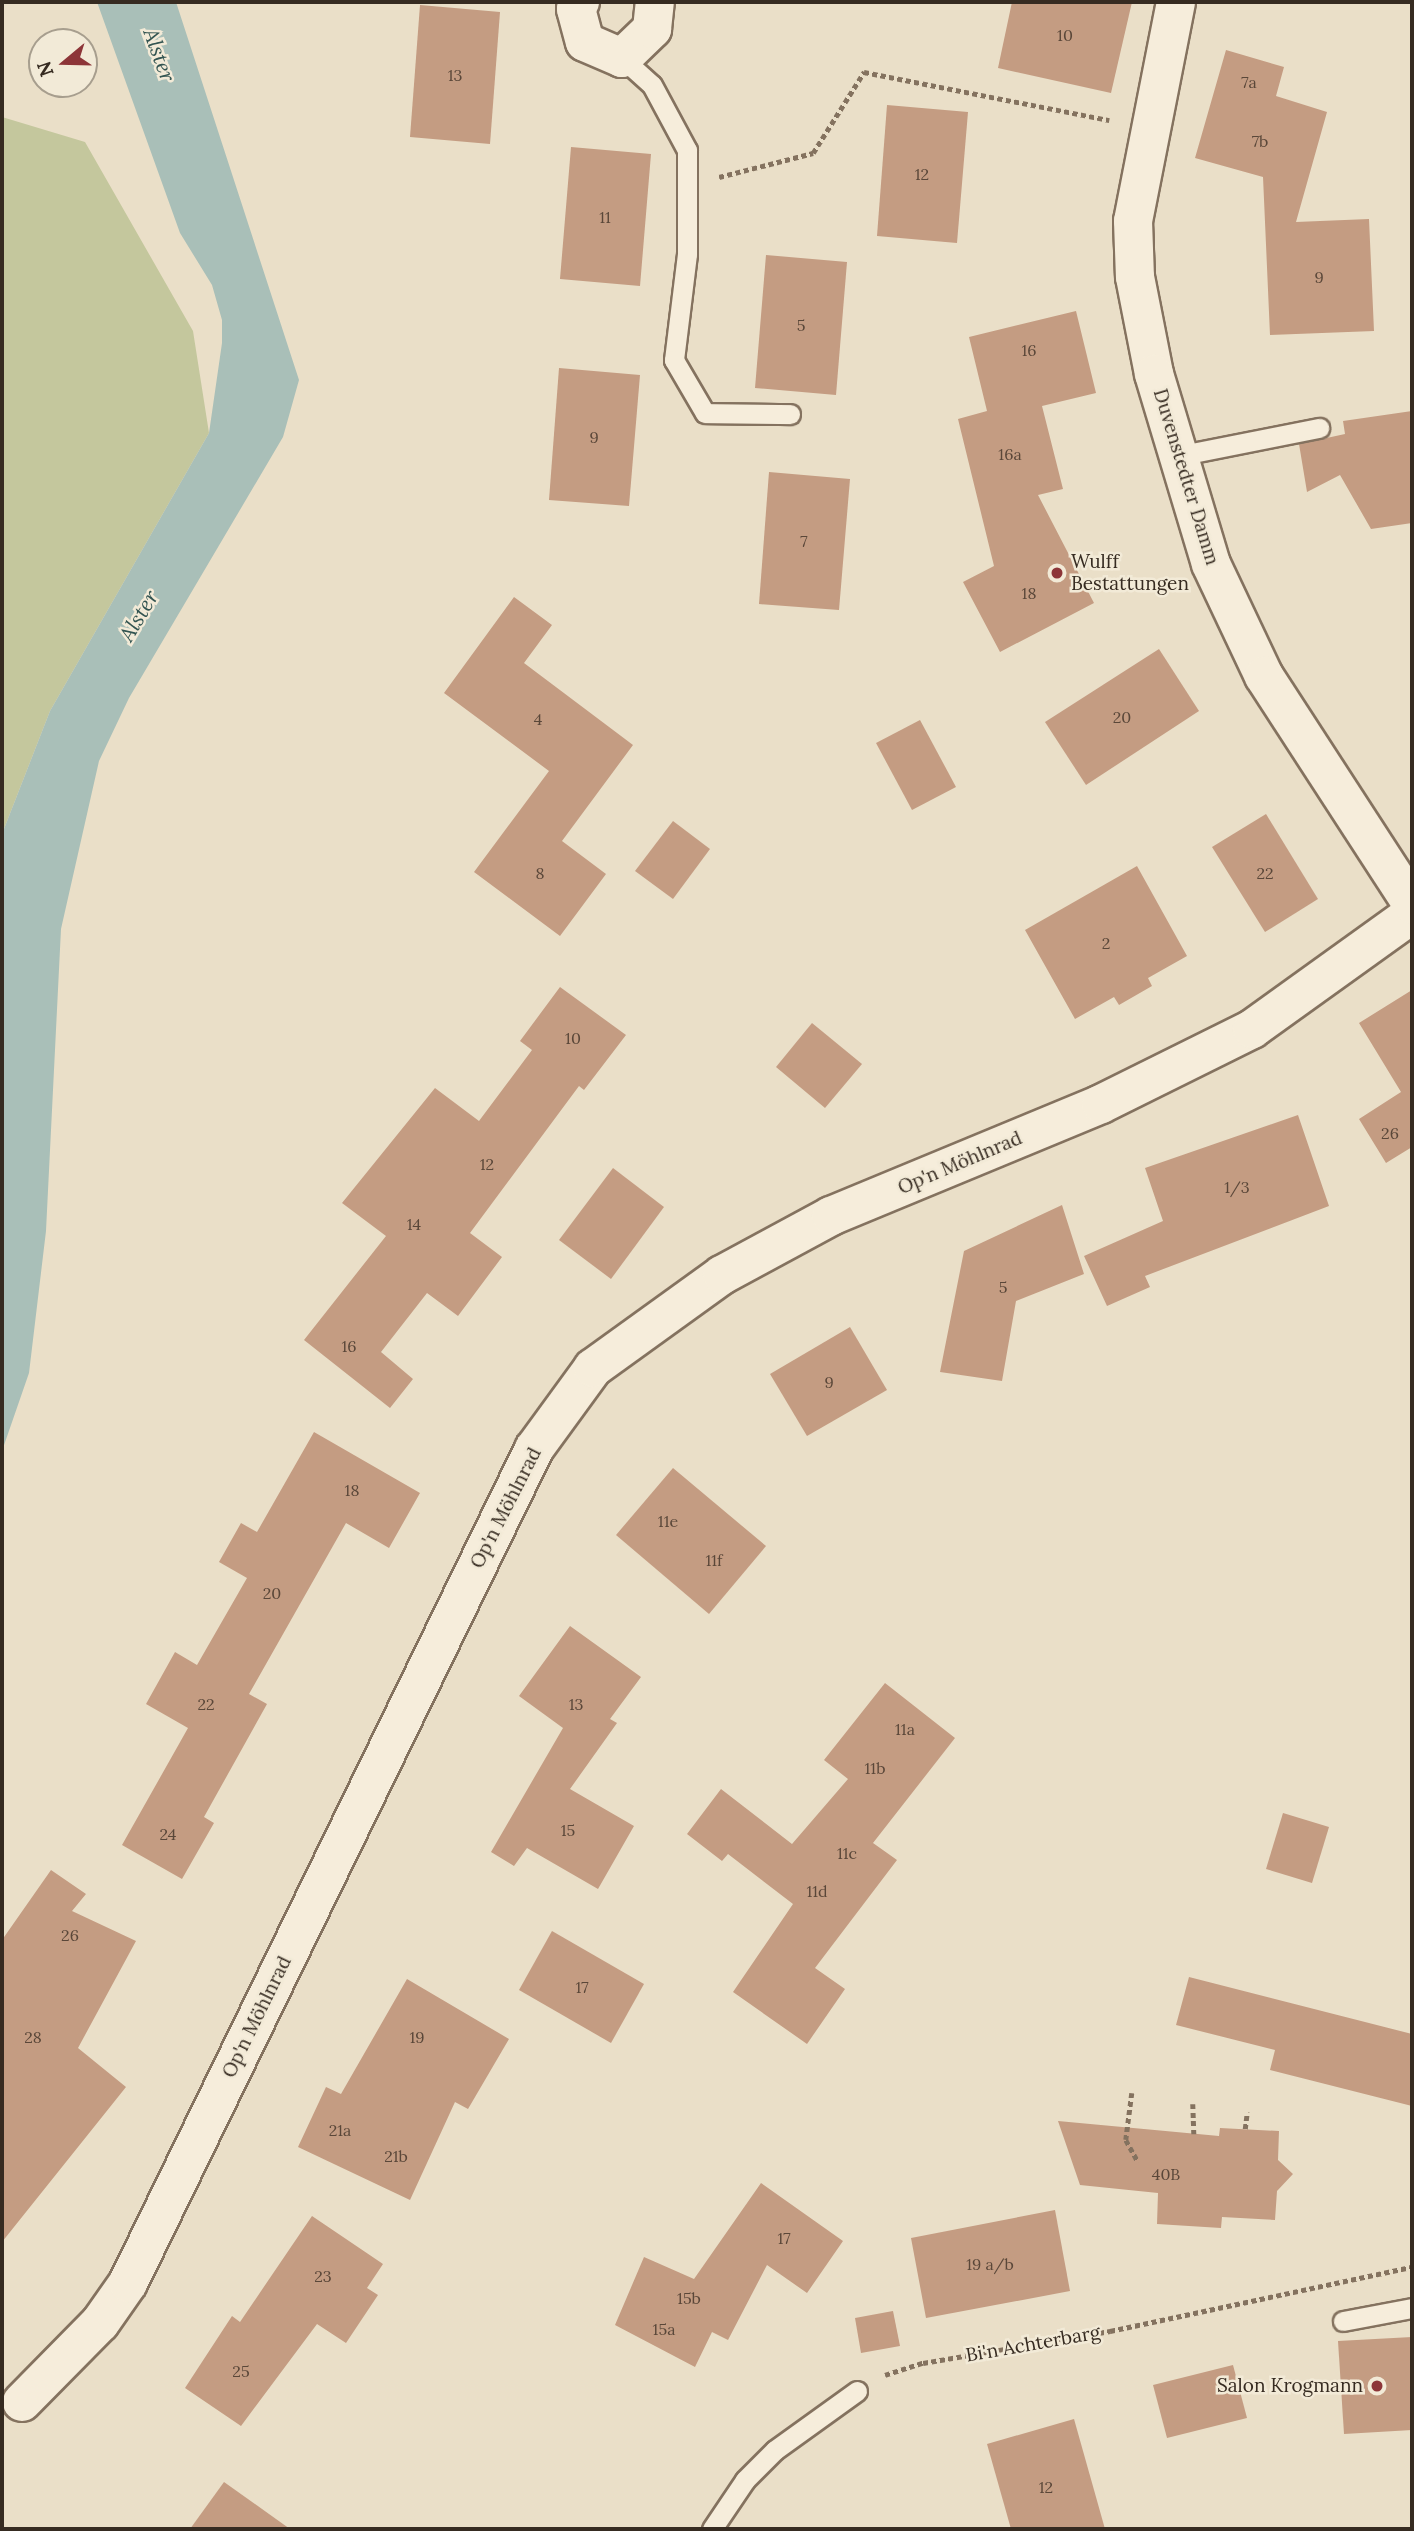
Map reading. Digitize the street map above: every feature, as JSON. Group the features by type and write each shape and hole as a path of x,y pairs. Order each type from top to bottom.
{"street":[{"path":"580,2 576,9 585,42 622,58 652,29 655,2"},
{"name":"Duvenstedter Damm","path":"1176,2 1149,127 1133,221 1135,277 1177,456 1211,564 1264,676 1412,904"},
{"name":"Op'n Möhlnrad","path":"22,2402 100,2323 128,2283 534,1449 593,1368 722,1275 831,1216 1101,1104 1252,1029 1412,914"}],"lane":[{"path":"622,58 652,85 687,150 688,254 674,360 705,413 790,414"},
{"path":"1177,456 1319,428"},
{"path":"1343,2321 1412,2308"},
{"path":"712,2529 745,2480 775,2450 857,2391"}],"path":[{"path":"687,182 755,172 814,153 864,72 1149,127"},
{"path":"1132,2094 1126,2140 1138,2162"},
{"path":"1193,2104 1194,2134"},
{"path":"1245,2129 1247,2112"},
{"name":"Bi'n Achterbarg","path":"857,2391 890,2372 923,2362 1110,2331 1412,2267"}],"green space":[{"path":"2,117 85,142 193,331 209,433 50,711 2,834"}],"water":[{"name":"Alster","path":"97,2 176,2 299,380 283,437 129,698 99,761 61,929 46,1231 29,1373 2,1451 2,834 50,711 209,433 222,343 222,320 212,285 180,233"}],"building":[{"path":"1012,2 1132,2 1111,93 998,68"},
{"path":"420,5 500,12 490,144 410,137"},
{"path":"1226,50 1284,67 1276,96 1327,112 1296,222 1369,219 1374,331 1270,335 1263,177 1195,158"},
{"path":"887,105 968,112 957,243 877,236"},
{"path":"571,147 651,154 640,286 560,279"},
{"path":"766,255 847,262 836,395 755,388"},
{"path":"1076,311 1096,393 1042,406 1063,489 1038,495 1094,603 1000,652 963,582 994,566 958,419 987,411 969,337"},
{"path":"559,368 640,375 629,506 549,500"},
{"path":"1412,411 1412,523 1371,529 1340,475 1307,492 1299,444 1345,434 1343,421"},
{"path":"769,472 850,479 839,610 759,604"},
{"path":"514,597 552,625 524,663 633,745 562,841 606,874 560,936 474,872 549,771 444,693"},
{"path":"1159,649 1199,711 1086,785 1045,722"},
{"path":"920,720 956,787 912,810 876,743"},
{"path":"1266,814 1318,899 1265,932 1212,847"},
{"path":"673,821 710,849 673,899 635,871"},
{"path":"1137,866 1187,956 1148,978 1152,986 1119,1005 1114,997 1075,1019 1025,930"},
{"path":"560,987 626,1035 584,1090 579,1086 470,1233 502,1257 458,1316 427,1293 381,1352 413,1379 390,1408 304,1340 386,1236 342,1203 435,1088 479,1121 532,1050 520,1041"},
{"path":"1412,990 1412,1147 1386,1163 1359,1119 1401,1092 1359,1023"},
{"path":"812,1023 862,1064 825,1108 776,1067"},
{"path":"1298,1115 1329,1206 1145,1276 1150,1287 1107,1306 1084,1256 1163,1221 1145,1168"},
{"path":"613,1168 664,1207 611,1279 559,1240"},
{"path":"1062,1205 1084,1274 1016,1301 1002,1381 940,1372 964,1251"},
{"path":"850,1327 887,1390 807,1436 770,1374"},
{"path":"314,1432 420,1493 389,1548 346,1523 249,1694 267,1704 204,1817 214,1823 182,1879 122,1845 188,1728 146,1704 175,1652 197,1665 247,1578 219,1562 241,1523 257,1532"},
{"path":"673,1468 766,1546 709,1614 616,1535"},
{"path":"570,1626 641,1677 610,1719 617,1723 570,1789 634,1826 598,1889 527,1848 514,1866 491,1852 563,1728 519,1696"},
{"path":"885,1683 955,1738 873,1843 897,1860 815,1968 845,1989 807,2044 733,1992 793,1904 728,1854 722,1861 687,1834 721,1789 792,1844 848,1779 824,1760"},
{"path":"1283,1813 1329,1827 1312,1883 1266,1869"},
{"path":"51,1870 86,1894 72,1911 136,1941 78,2048 126,2087 2,2242 2,1940"},
{"path":"552,1931 644,1984 611,2043 519,1990"},
{"path":"1189,1977 1412,2034 1412,2106 1270,2070 1275,2050 1176,2025"},
{"path":"407,1979 509,2039 468,2109 455,2102 410,2200 298,2147 326,2087 341,2094"},
{"path":"1058,2121 1219,2136 1220,2128 1279,2131 1278,2160 1293,2174 1277,2191 1275,2220 1222,2217 1221,2228 1157,2224 1158,2193 1080,2185"},
{"path":"761,2183 843,2241 807,2293 767,2265 728,2340 712,2332 695,2367 615,2325 644,2257 694,2279"},
{"path":"1055,2210 1070,2291 926,2318 911,2238"},
{"path":"312,2216 383,2264 367,2288 378,2295 346,2343 317,2324 241,2426 185,2388 232,2316 240,2322"},
{"path":"893,2311 900,2346 861,2353 855,2318"},
{"name":"Salon Krogmann","path":"1412,2337 1412,2430 1344,2434 1338,2341"},
{"path":"1233,2365 1247,2418 1167,2438 1153,2385"},
{"path":"1074,2419 1105,2529 1011,2529 987,2444"},
{"path":"224,2482 290,2529 190,2529"}],"place":[{"name":"Wulff Bestattungen","path":"1057,573"},
{"name":"Salon Krogmann","path":"1377,2386"}]}
